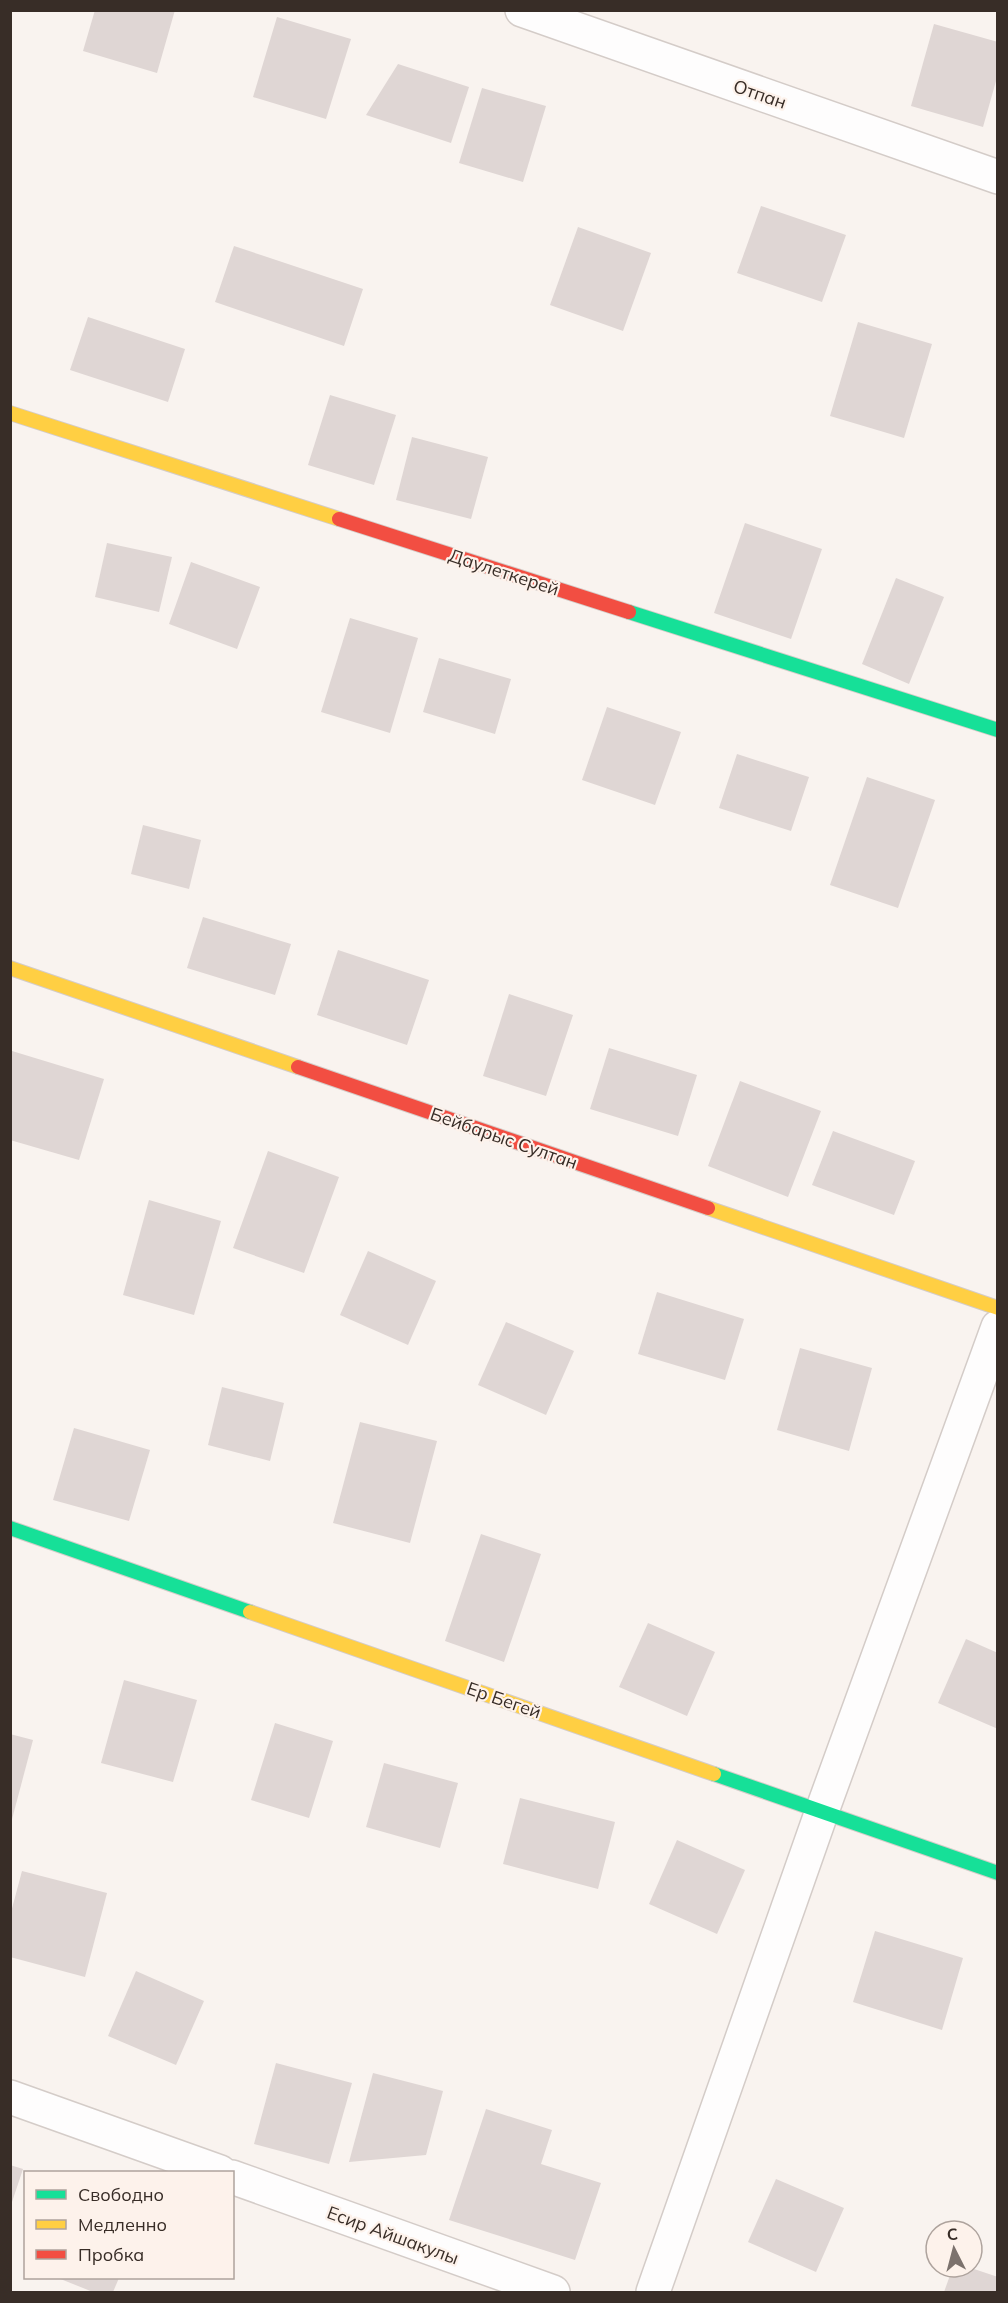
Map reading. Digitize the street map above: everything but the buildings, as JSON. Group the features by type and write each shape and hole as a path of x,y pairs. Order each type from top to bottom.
{"street":[{"name":"Отпан","path":"522,10 998,177"},
{"name":"Даулеткерей","path":"10,413 998,730"},
{"name":"Бейбарыс Султан","path":"10,968 998,1308"},
{"path":"653,2292 822,1811 998,1327"},
{"name":"Ер Бегей","path":"10,1528 998,1872"},
{"path":"10,2097 217,2171"},
{"name":"Есир Айшакулы","path":"234,2178 553,2292"}],"traffic: fast":[{"path":"629,612 998,730"},
{"path":"10,1528 250,1612"},
{"path":"714,1774 998,1873"}],"traffic: slow":[{"path":"10,413 339,519"},
{"path":"10,968 298,1067"},
{"path":"708,1208 998,1308"},
{"path":"250,1612 714,1774"}],"traffic: jam":[{"path":"339,519 629,612"},
{"path":"298,1067 708,1208"}]}
